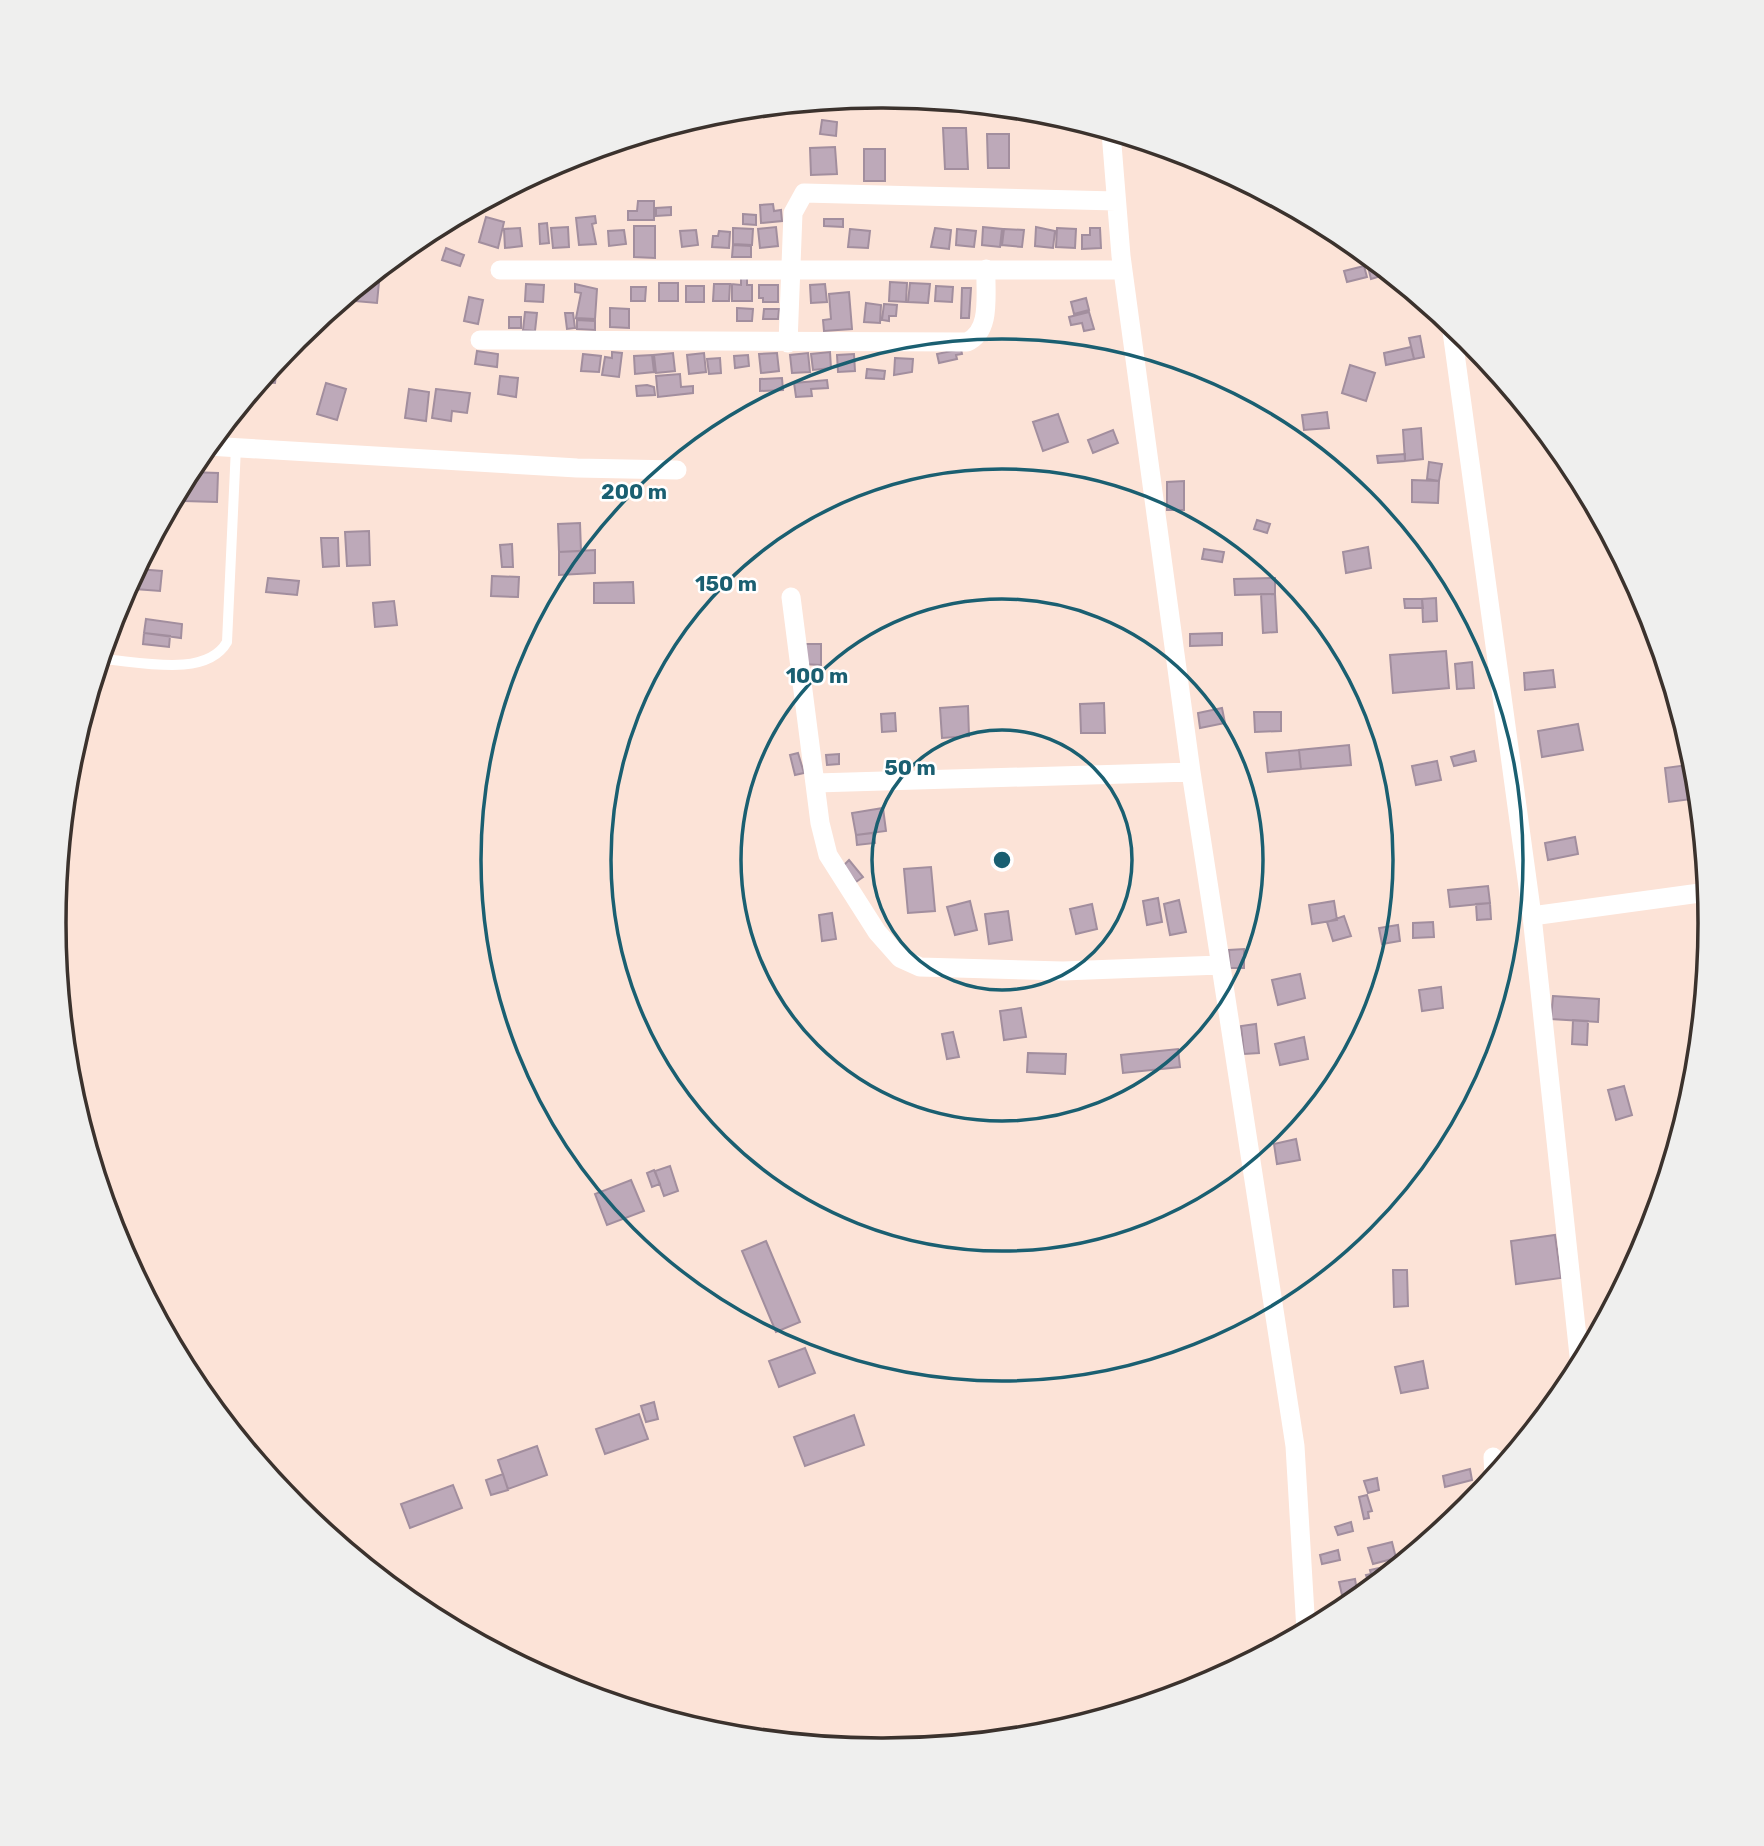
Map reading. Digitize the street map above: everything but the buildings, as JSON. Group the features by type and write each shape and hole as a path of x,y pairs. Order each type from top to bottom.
{"street":[{"path":"1112,141 1123,270 1191,772 1294,1446 1305,1620"},
{"path":"788,343 793,213 804,193 1116,201"},
{"path":"500,270 1123,270"},
{"path":"480,340 967,342 975,338 982,329 986,270"},
{"path":"1453,341 1532,916 1578,1347"},
{"path":"221,446 577,468 677,470"},
{"path":"791,597 820,823 828,855 877,932 900,958 920,967 1063,971 1220,965"},
{"path":"816,783 1191,772"},
{"path":"1532,916 1697,893"}],"lane":[{"path":"111,660 193,664 221,652 227,642 236,447"}]}
